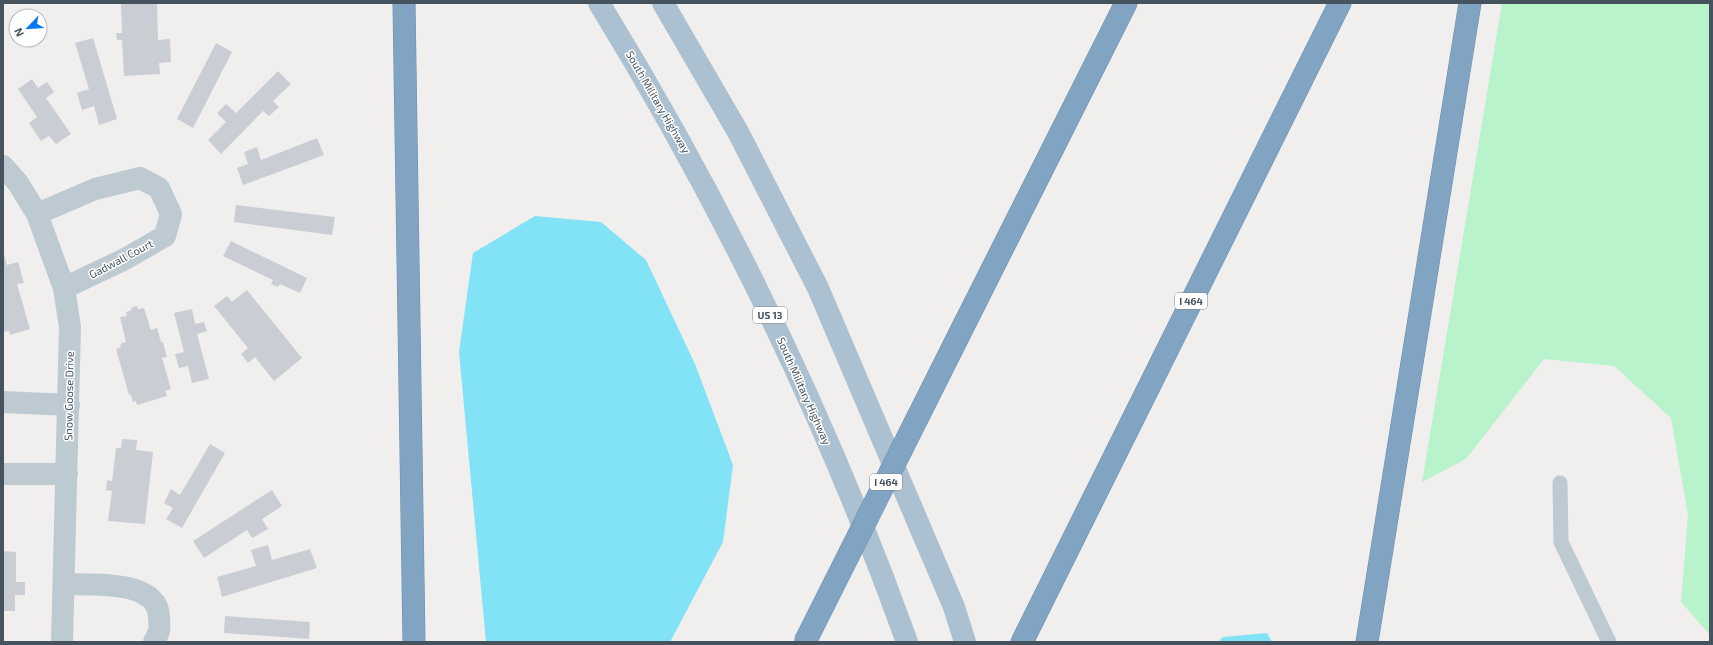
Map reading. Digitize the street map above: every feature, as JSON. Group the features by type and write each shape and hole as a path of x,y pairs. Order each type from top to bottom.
{"highway":[{"name":"I 464","path":"805,642 1126,3"},
{"name":"I 464","path":"1022,642 1340,3"},
{"path":"1367,642 1470,3"},
{"path":"405,6 414,642"}],"main road":[{"name":"South Military Highway","path":"599,3 678,136 765,304 807,394 887,585 907,642"},
{"path":"663,3 738,132 818,288 954,607 965,642"}],"street":[{"name":"Snow Goose Drive","path":"3,166 18,183 37,214 64,288 70,327 62,642"},
{"name":"Gadwall Court","path":"37,214 95,189 140,178 159,188 171,214 165,236 125,259 64,288"},
{"path":"3,402 68,405"},
{"path":"3,474 67,474"},
{"path":"64,584 127,586 146,594 159,610 160,631 154,642"}],"lane":[{"path":"1560,483 1561,542 1609,642"}],"green space":[{"path":"1502,3 1710,3 1710,635 1681,602 1688,515 1671,418 1614,366 1544,359 1466,459 1422,482"}],"water":[{"path":"535,216 601,222 646,260 695,364 733,465 723,542 670,642 486,642 459,352 473,253"},
{"path":"1267,633 1272,642 1218,642 1223,637"}],"building":[{"path":"121,3 157,3 158,40 170,39 171,62 159,63 160,74 124,76 122,40 117,40 116,33 122,33"},
{"path":"93,38 117,119 99,125 94,106 82,110 77,93 89,89 75,43"},
{"path":"216,43 232,52 193,128 177,119"},
{"path":"278,71 291,84 273,101 279,107 269,116 263,111 221,154 208,140 226,122 217,113 226,104 236,113"},
{"path":"32,79 38,88 47,82 54,92 46,98 71,134 56,144 49,136 41,141 29,123 37,117 18,89"},
{"path":"317,138 324,155 243,185 237,168 248,164 244,152 257,147 261,160"},
{"path":"236,205 335,217 332,235 234,222"},
{"path":"231,241 307,278 300,293 280,284 278,287 271,284 273,280 223,256"},
{"path":"3,251 7,265 18,262 24,283 17,284 30,329 10,335 9,331 3,332"},
{"path":"247,290 302,358 274,381 255,357 248,363 241,354 248,348 214,306 227,296 232,302"},
{"path":"137,306 138,309 144,308 151,330 157,328 161,342 163,342 167,357 162,358 171,389 165,391 167,396 137,405 136,401 133,402 131,395 129,395 116,349 121,347 120,344 126,342 120,317 127,316 126,312"},
{"path":"192,309 195,324 204,322 207,331 197,334 209,379 192,383 188,366 179,368 175,354 184,352 174,313"},
{"path":"122,439 137,440 136,450 153,452 145,524 108,521 112,491 106,490 107,480 112,481 116,448 121,448"},
{"path":"210,444 225,453 182,528 166,519 173,508 164,503 171,489 180,495"},
{"path":"272,490 282,506 262,519 268,529 252,538 247,530 204,558 193,541"},
{"path":"268,545 272,560 310,549 317,568 222,597 217,577 256,566 251,550"},
{"path":"3,551 16,552 16,582 25,582 25,595 15,595 15,611 3,611"},
{"path":"225,616 310,622 309,639 224,633"}]}
